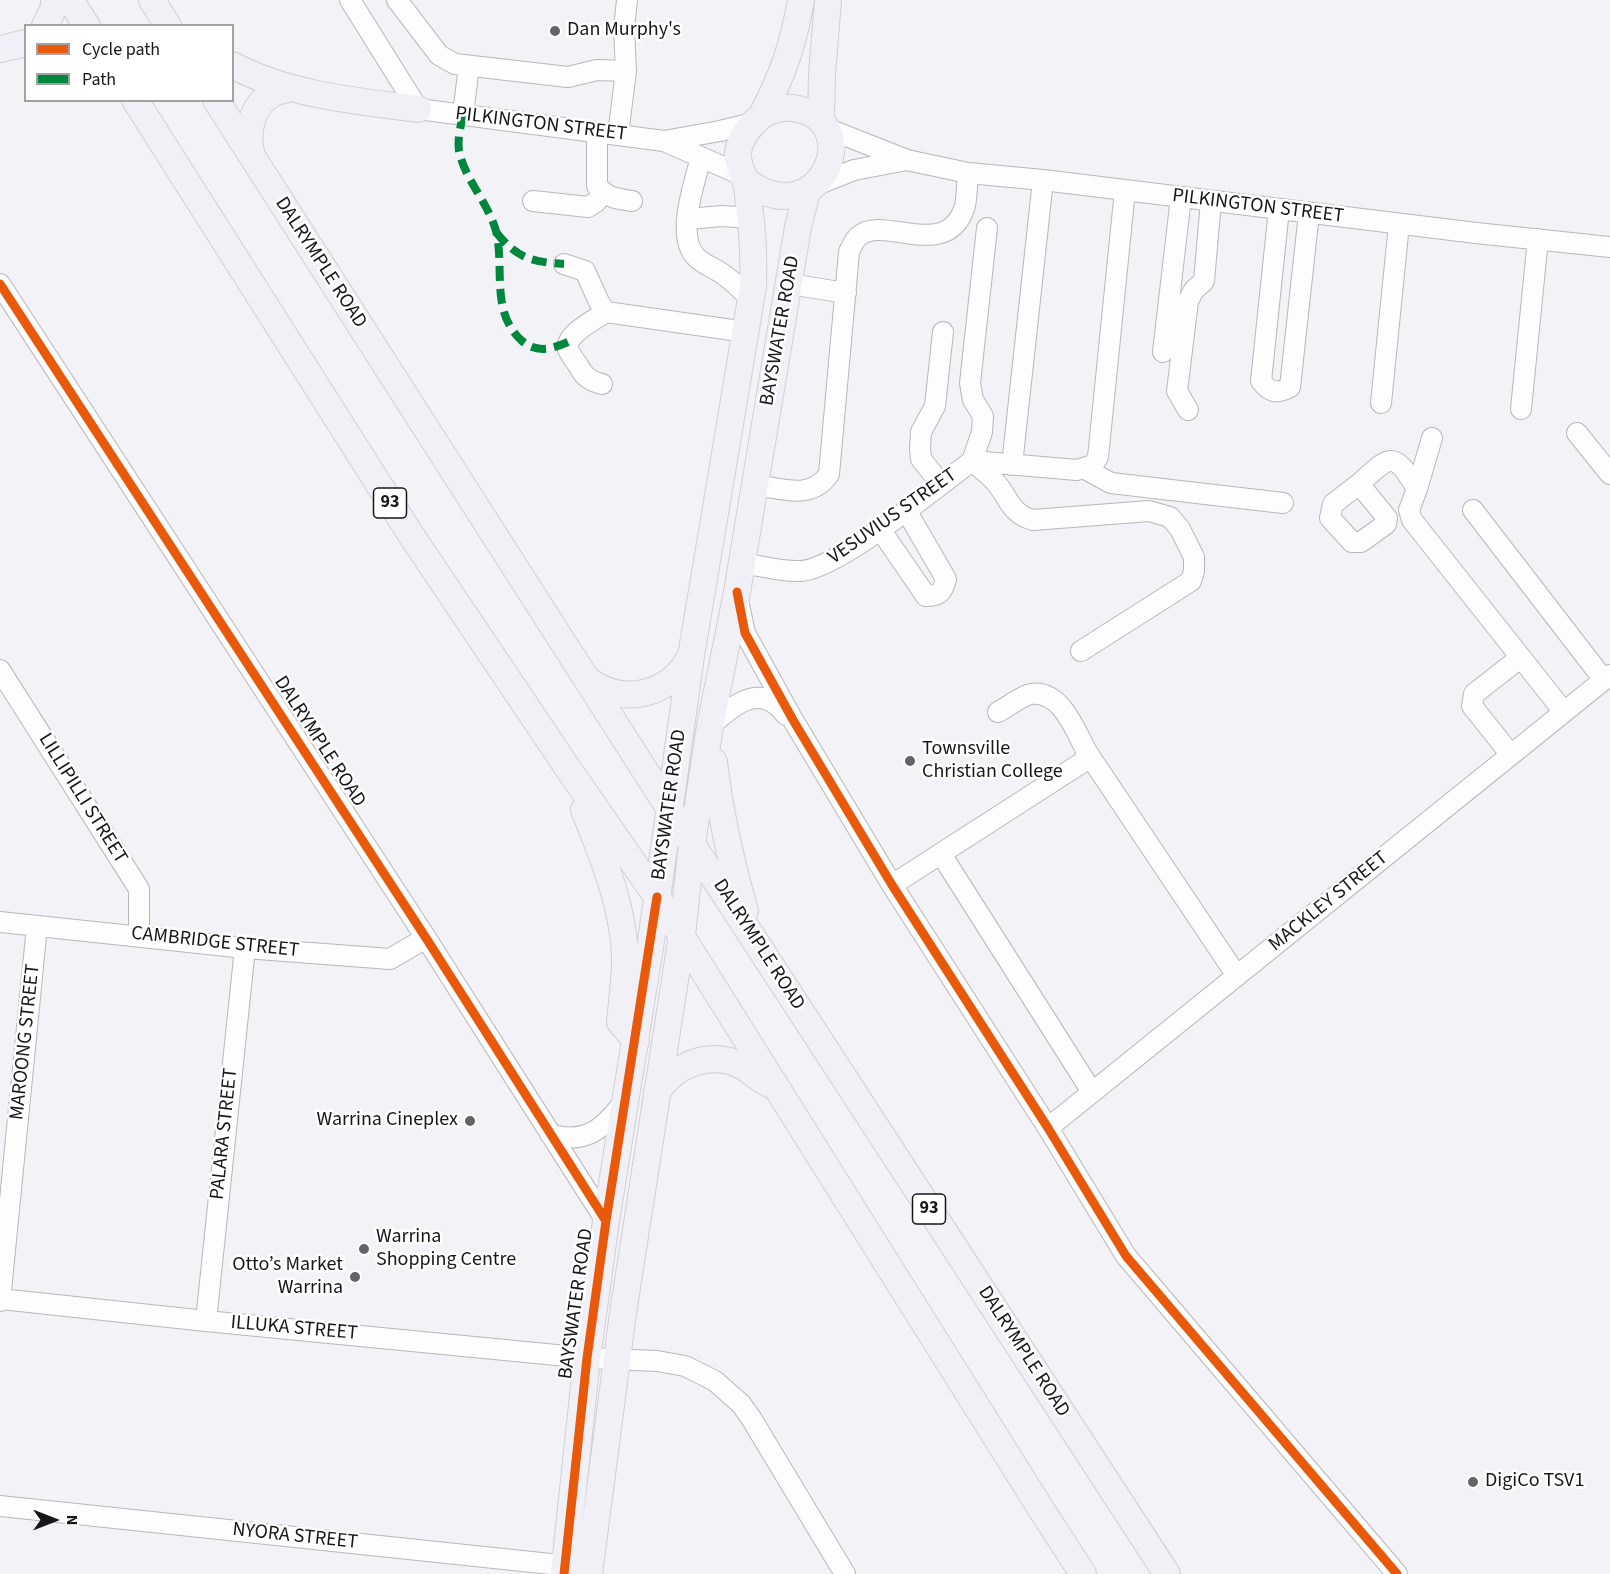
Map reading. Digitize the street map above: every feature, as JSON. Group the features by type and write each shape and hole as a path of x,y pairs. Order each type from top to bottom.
{"main road":[{"path":"46,24 55,5 54,0"},
{"path":"70,0 86,24"},
{"path":"801,0 795,35 780,79 741,142 738,151 739,165 744,178 763,192 774,195 786,196 810,189 825,173 830,160 831,149 824,124 822,74 828,0"},
{"path":"159,11 175,24"},
{"path":"0,49 24,43"},
{"path":"0,61 24,61"},
{"path":"234,66 291,88 350,100 418,109"},
{"path":"252,157 249,132 258,109 271,95 291,88"},
{"path":"121,102 155,150 161,153 167,149"},
{"name":"93","path":"136,102 411,535 682,935 775,1087 1083,1574"},
{"name":"DALRYMPLE ROAD","path":"217,102 668,807 1167,1574"},
{"path":"757,119 773,110 795,108 815,115 824,124"},
{"name":"BAYSWATER ROAD","path":"577,1570 587,1358 623,1103 636,1041 691,656 751,300 754,258 751,218 744,178"},
{"name":"BAYSWATER ROAD","path":"577,1570 617,1359 682,935 692,844 710,726 737,592 801,208 810,189"},
{"path":"589,681 618,694 642,694 657,690 671,681 691,656"},
{"path":"710,726 718,798 733,869 754,939"},
{"path":"567,767 602,855 616,901 625,965 620,1022 636,1041"},
{"path":"657,897 666,882 678,877 688,878 712,893 754,939"},
{"path":"657,1092 678,1070 707,1059 738,1064 775,1087"}],"street":[{"path":"350,0 418,109"},
{"path":"397,0 439,55 455,64 568,77 597,70 626,72"},
{"path":"618,135 626,72 624,28 627,0"},
{"path":"463,114 469,66"},
{"name":"PILKINGTON STREET","path":"418,109 664,141 744,178"},
{"name":"PILKINGTON STREET","path":"664,141 720,131 757,119"},
{"name":"PILKINGTON STREET","path":"824,124 908,160 968,173 1610,247"},
{"path":"597,133 597,186 613,199 632,201"},
{"path":"701,157 693,185 688,219 687,235 691,251 706,265 722,273 751,300"},
{"name":"PILKINGTON STREET","path":"810,189 854,170 908,160"},
{"path":"754,485 804,491 815,489 823,484 829,474 849,252 860,235 870,230 930,235 946,232 957,220 964,206 968,173"},
{"path":"1012,465 1043,180"},
{"path":"972,461 1067,471 1085,469 1093,465 1098,457 1125,190"},
{"path":"533,201 588,207 596,202 603,193"},
{"path":"1163,352 1181,197"},
{"path":"1188,410 1177,391 1188,301 1194,290 1204,281 1211,201"},
{"path":"1279,209 1261,381 1272,391 1278,392 1290,387 1309,213"},
{"path":"688,219 722,216 751,218"},
{"path":"1381,403 1399,224"},
{"path":"972,461 982,432 983,416 974,400 970,383 987,228"},
{"path":"1521,409 1538,239"},
{"path":"564,264 585,271 606,312"},
{"path":"789,284 846,292"},
{"name":"DALRYMPLE ROAD","path":"2,293 426,938 606,1221"},
{"path":"602,384 590,381 580,369 568,349 568,342 573,334 606,312 746,332"},
{"path":"942,484 921,459 920,448 921,432 935,406 944,332"},
{"path":"1577,433 1610,474"},
{"path":"1432,438 1409,510 1412,520 1564,712"},
{"path":"1359,483 1384,461 1390,460 1398,462 1417,489"},
{"path":"972,461 996,482 1021,517 1032,520 1149,511 1170,518 1180,529 1194,556 1191,581 1081,651"},
{"name":"VESUVIUS STREET","path":"742,563 801,571 818,568 880,529 972,461"},
{"path":"1085,469 1111,483 1283,504"},
{"path":"880,529 926,597 935,597 944,589 946,579 906,510"},
{"path":"1473,510 1607,677"},
{"path":"737,592 745,633 793,720 892,885 1048,1128 1126,1256 1397,1574"},
{"path":"1511,755 1472,706 1472,700 1474,694 1520,657"},
{"name":"LILLIPILLI STREET","path":"0,670 139,889 139,935"},
{"name":"MACKLEY STREET","path":"1048,1128 1607,677"},
{"path":"998,712 1031,694 1047,696 1061,706 1087,752 1237,976"},
{"path":"710,726 729,710 754,698 764,698 773,702 793,720"},
{"path":"892,885 1067,773 1083,762 1087,752"},
{"path":"942,854 1092,1092"},
{"name":"CAMBRIDGE STREET","path":"0,922 139,935 244,948 390,959 426,938"},
{"name":"MAROONG STREET","path":"0,1300 37,926"},
{"name":"PALARA STREET","path":"206,1321 244,948"},
{"path":"550,1134 570,1138 589,1134 610,1120 623,1103"},
{"name":"ILLUKA STREET","path":"0,1300 587,1358"},
{"path":"587,1358 657,1361 685,1366 715,1381 729,1392 751,1418 845,1574"},
{"name":"NYORA STREET","path":"0,1506 577,1570"}],"marked path":[{"path":"463,114 459,151 466,172 488,210 496,231 500,288 505,316 511,329 521,340 532,347 544,349 568,342"},
{"path":"496,232 511,248 526,257 543,262 564,264"}],"cycle path":[{"path":"0,284 426,938 606,1221"},
{"path":"737,592 745,633 793,720 892,885 1048,1128 1126,1256 1397,1574"},
{"path":"564,1574 587,1358 657,897"}],"place":[{"name":"Dan Murphy's","path":"555,31"},
{"name":"Townsville Christian College","path":"910,761"},
{"name":"Warrina Cineplex","path":"470,1121"},
{"name":"Warrina Shopping Centre","path":"364,1249"},
{"name":"Otto’s Market Warrina","path":"355,1277"},
{"name":"DigiCo TSV1","path":"1473,1482"}]}
